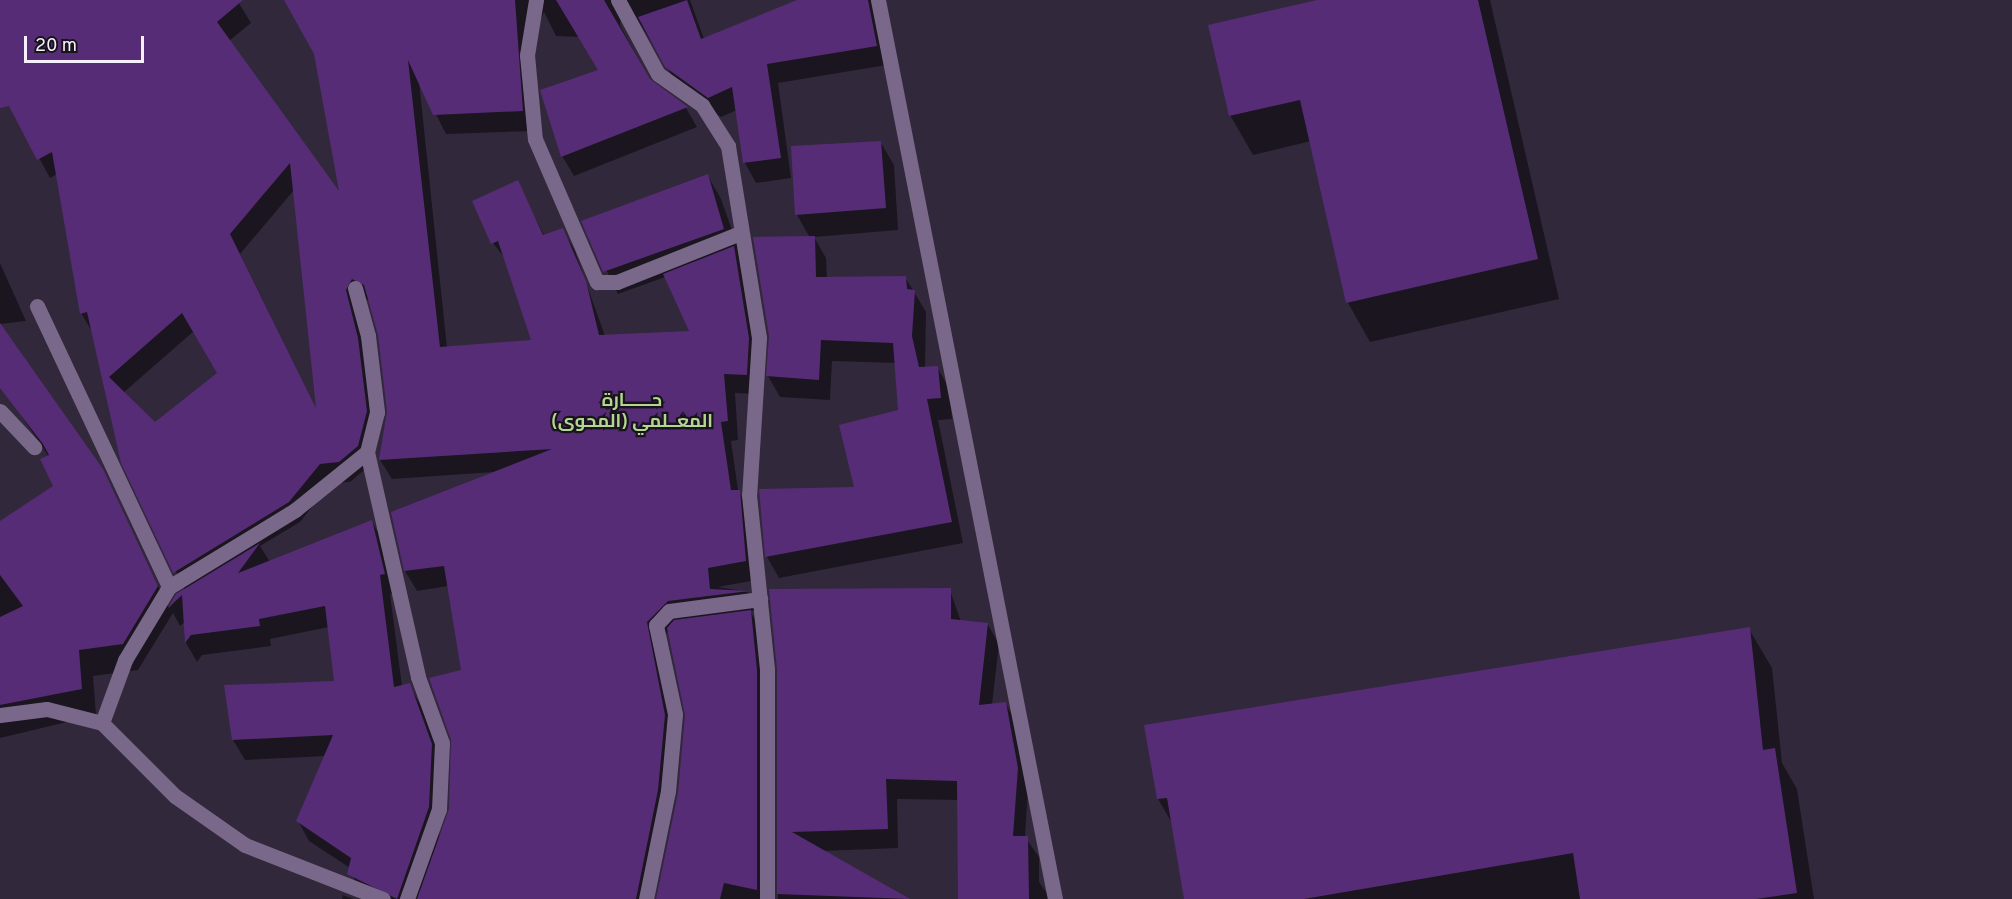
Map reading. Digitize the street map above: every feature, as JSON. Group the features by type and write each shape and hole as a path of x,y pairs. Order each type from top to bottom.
{"street":[{"path":"536,0 527,55 535,139 597,282 617,282 740,232"},
{"path":"618,0 658,74 702,105 728,146 740,232 759,338 748,495 768,681 767,899"},
{"path":"878,0 1055,899"},
{"path":"355,288 368,336 377,412 367,452 418,677 442,742 439,809 407,899"},
{"path":"37,306 170,587"},
{"path":"0,411 34,447"},
{"path":"102,723 125,660 170,587 295,510 367,452"},
{"path":"646,899 668,791 675,714 656,625 669,611 760,599"},
{"path":"0,715 47,709 102,723 175,796 245,845 383,899"}],"building":[{"path":"0,0 243,0 217,22 339,191 314,54 284,0 515,0 523,111 433,115 408,60 440,347 531,340 498,241 491,244 472,201 518,180 543,235 563,228 586,281 599,335 689,331 663,274 734,246 749,338 747,375 724,374 728,421 721,422 731,490 740,490 746,561 708,568 710,589 749,591 668,601 647,622 665,715 658,790 636,899 417,899 449,809 451,740 429,678 461,670 444,566 404,571 391,512 552,449 379,460 387,411 378,335 364,285 352,279 346,290 358,338 367,411 358,446 339,462 320,464 289,502 173,573 121,463 87,312 80,314 52,152 37,160 9,106 0,108","holes":["290,163 316,408 230,234","182,313 217,373 155,422 109,377"]},
{"path":"556,0 604,0 650,79 688,107 561,157 540,90 598,70"},
{"path":"687,0 701,39 797,0 868,0 877,46 767,64 781,158 743,163 732,87 708,98 665,67 638,17"},
{"path":"1317,0 1478,0 1538,259 1346,303 1300,100 1229,116 1208,25"},
{"path":"881,141 886,208 795,215 791,146"},
{"path":"708,174 724,229 603,272 581,221"},
{"path":"815,236 816,277 906,276 907,289 915,290 912,336 919,367 938,366 941,398 927,399 952,522 765,557 759,489 854,487 839,425 898,410 893,343 821,340 819,380 766,376 769,336 753,237"},
{"path":"0,323 103,469 158,586 123,644 79,650 82,689 0,705 0,617 23,606 0,575 0,521 53,486 40,459 49,455 0,388"},
{"path":"372,520 385,574 380,575 394,687 410,683 432,744 429,807 397,899 347,874 351,858 296,821 333,735 232,740 224,685 334,681 325,606 259,619 260,626 191,635 185,643 182,595 168,608 176,594 260,543 238,573"},
{"path":"951,588 951,619 988,623 979,705 1006,702 1018,768 1013,836 1028,836 1029,899 958,899 957,781 886,779 888,829 792,832 910,899 777,894 777,669 769,589"},
{"path":"751,610 757,670 757,890 724,883 720,899 656,899 678,793 685,715 667,628 674,620"},
{"path":"1750,627 1763,750 1775,748 1797,893 1756,899 1580,899 1573,853 1304,899 1184,899 1167,798 1157,799 1144,725"}],"district":[{"name":"حــــــارة المعــلمي (المحوى)","path":"632,413"}]}
